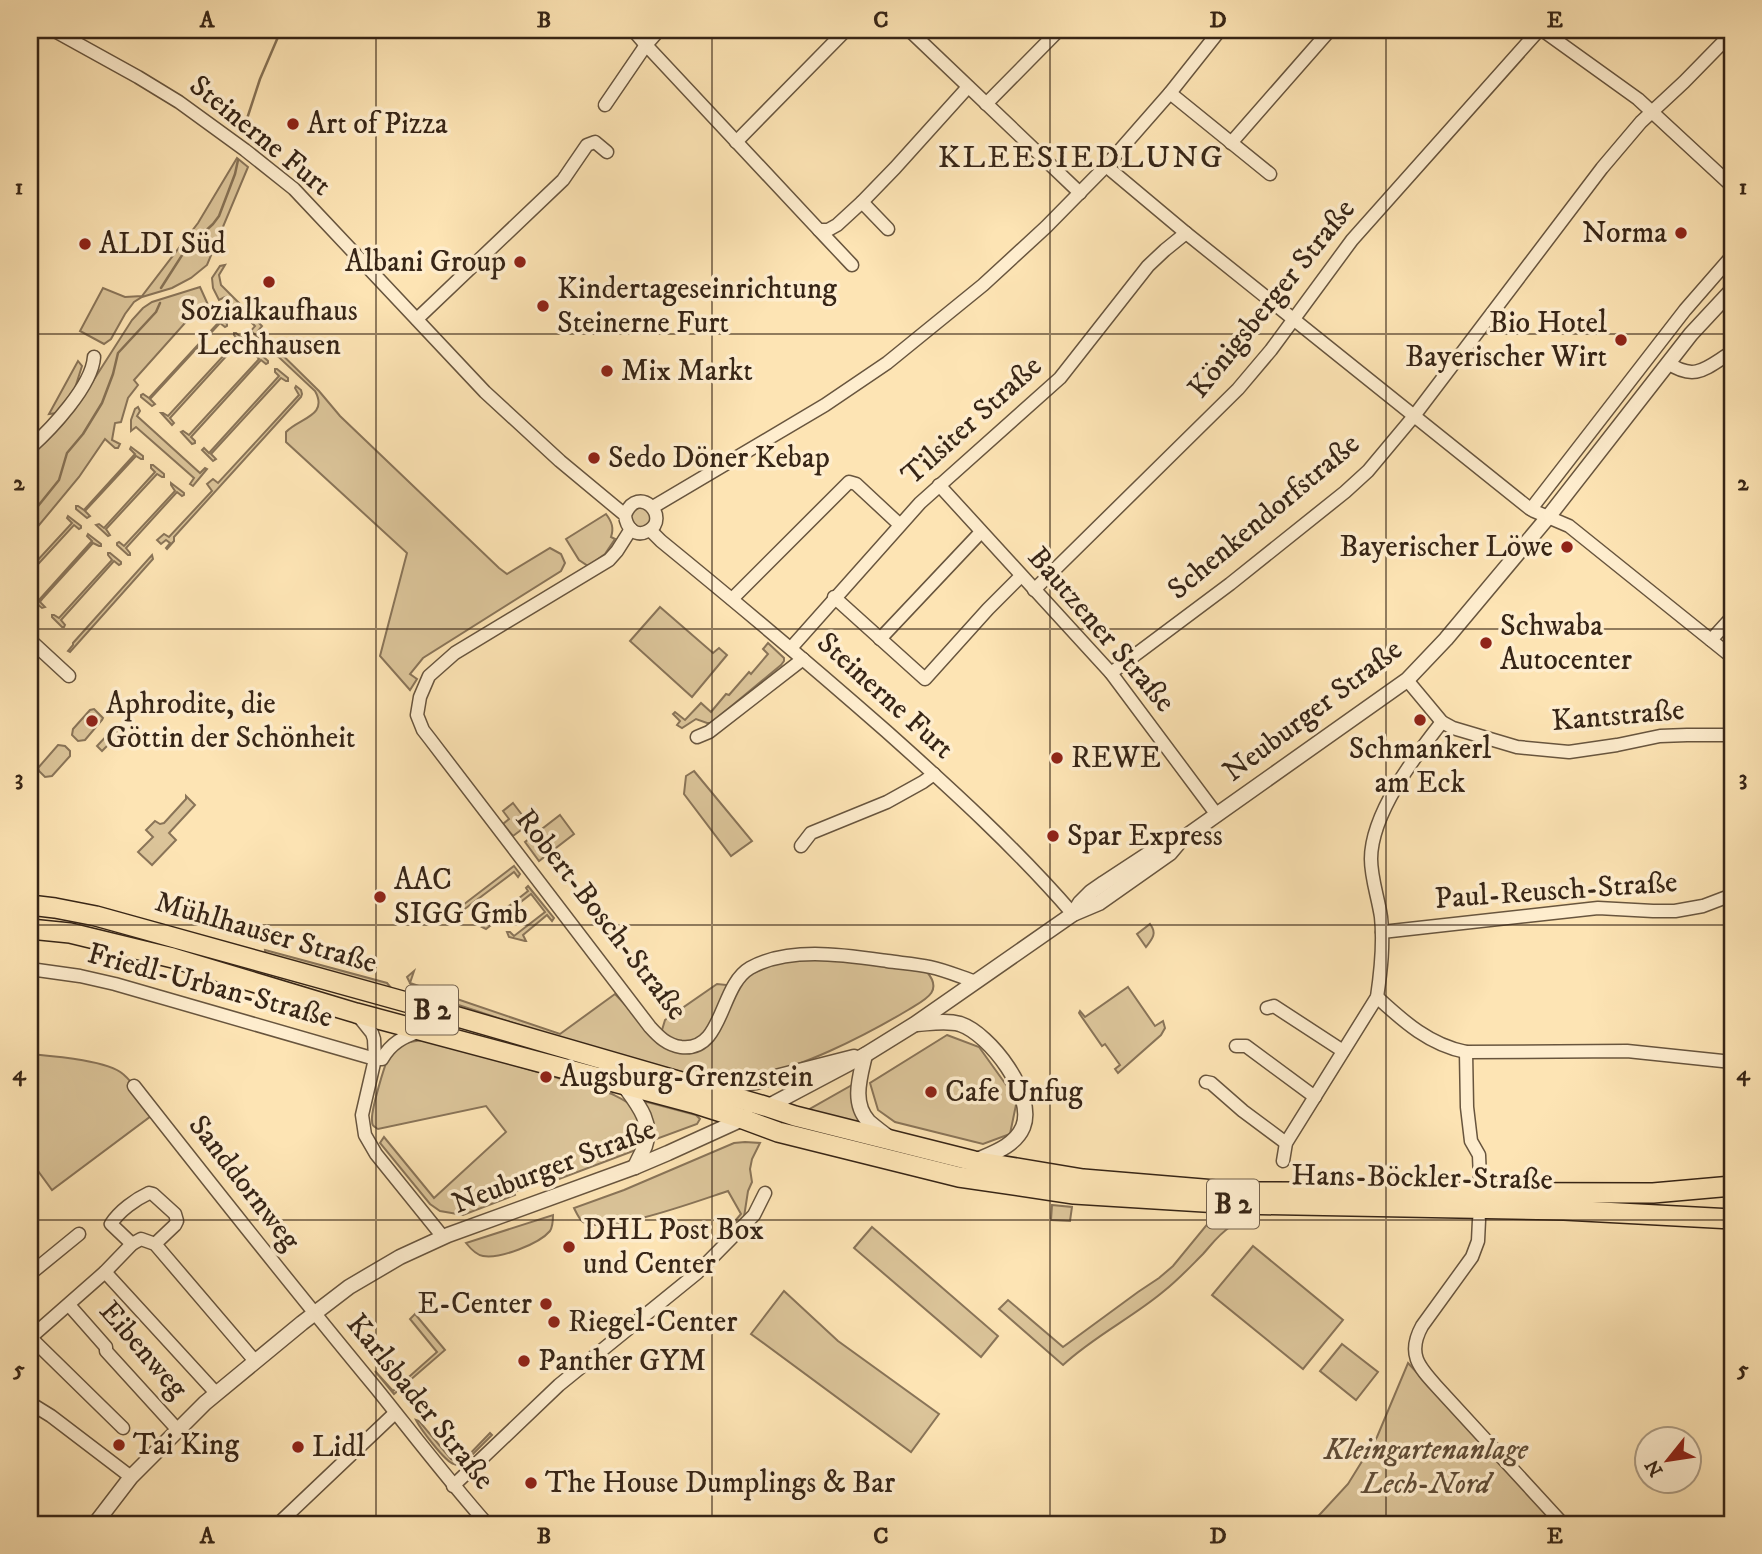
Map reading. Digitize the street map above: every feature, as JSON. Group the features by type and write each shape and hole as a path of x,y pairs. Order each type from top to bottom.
{"main road":[{"name":"Mühlhauser Straße","path":"30,905 74,911 109,920 406,1002 768,1107"},
{"name":"Mühlhauser Straße","path":"30,929 70,933 173,958 356,1013 693,1103 743,1119"},
{"name":"Hans-Böckler-Straße","path":"768,1107 974,1161 1083,1179 1240,1192 1653,1193 1732,1186"},
{"name":"Hans-Böckler-Straße","path":"743,1119 778,1132 959,1177 1074,1194 1236,1204 1564,1210 1732,1219"}],"street":[{"name":"Steinerne Furt","path":"53,30 179,102 294,189 453,359 519,425 625,515 631,530"},
{"path":"633,30 852,265"},
{"path":"605,105 659,30"},
{"path":"736,142 846,30"},
{"path":"909,30 1080,193"},
{"path":"986,104 1059,30"},
{"path":"653,507 825,405 894,359 983,285 1107,166 1220,30"},
{"path":"1231,143 1330,30"},
{"path":"1540,30 1638,99 1732,186"},
{"name":"Königsberger Straße","path":"1034,590 1238,389 1352,240 1540,30"},
{"name":"Schenkendorfstraße","path":"1111,673 1230,584 1368,471 1414,416 1602,169 1642,122 1732,33"},
{"path":"819,230 828,230 837,225 862,202 968,87"},
{"path":"1170,93 1270,174"},
{"path":"417,319 564,180 587,145 595,142 607,152"},
{"path":"1107,166 1186,233 1531,509 1569,526 1732,657"},
{"path":"862,202 888,229"},
{"name":"Tilsiter Straße","path":"791,648 899,524 1060,378 1148,266 1186,233"},
{"path":"1531,509 1685,310 1732,256"},
{"name":"Neuburger Straße","path":"98,1523 131,1477 177,1429 216,1393 341,1293 400,1257 443,1237 668,1153 768,1107 865,1055 915,1024 1073,914 1091,892 1165,844 1181,840 1406,680 1446,639 1549,516 1696,328 1732,290"},
{"path":"1668,363 1679,370 1693,373 1732,352"},
{"path":"30,448 56,423 83,386 93,366 94,357"},
{"path":"732,599 849,482 856,484 899,524"},
{"name":"Bautzener Straße","path":"939,485 1111,673 1216,815"},
{"path":"625,515 628,507 638,502 653,507 656,513 656,520 650,530 639,533 631,530"},
{"name":"Robert-Bosch-Straße","path":"631,530 609,560 455,653 429,676 420,697 417,715 423,730 650,1027 665,1042 687,1047 708,1038 734,984 748,969 786,956 823,954 904,963 931,967 976,982"},
{"name":"Steinerne Furt","path":"650,530 791,648 934,774 1014,851 1073,914"},
{"path":"880,639 981,532"},
{"path":"834,597 925,679 1021,576"},
{"path":"1711,640 1732,617"},
{"path":"30,640 69,676"},
{"path":"697,737 709,732 803,659"},
{"name":"Kantstraße","path":"1406,680 1442,722 1453,728 1517,747 1569,752 1660,736 1732,735"},
{"path":"1283,1161 1286,1143 1377,997 1381,978 1382,932 1371,863 1373,842 1390,798 1415,756 1442,722"},
{"path":"801,846 811,833 887,802 934,774"},
{"name":"Paul-Reusch-Straße","path":"1382,932 1598,908 1675,911 1703,906 1732,895"},
{"name":"Friedl-Urban-Straße","path":"30,969 115,984 375,1059"},
{"path":"1377,997 1428,1039 1466,1052 1627,1052 1732,1062"},
{"path":"1267,1008 1274,1006 1343,1051"},
{"name":"Friedl-Urban-Straße","path":"356,1013 374,1039 375,1059 364,1105 365,1135 376,1154 443,1237"},
{"path":"915,1024 951,1022 973,1032 1003,1062 1021,1092 1026,1109 1023,1128 1004,1148 974,1161"},
{"path":"375,1059 382,1059 400,1038 420,1031"},
{"path":"1236,1046 1246,1045 1315,1097"},
{"path":"1466,1052 1467,1107 1471,1141 1479,1155 1480,1179"},
{"path":"705,1089 756,1082 865,1055 859,1086 862,1110 870,1123 894,1141"},
{"path":"1206,1082 1211,1083 1286,1143"},
{"path":"623,1084 639,1106 648,1132 646,1144 635,1167"},
{"name":"Sanddornweg","path":"134,1086 314,1313"},
{"path":"132,1244 111,1223 115,1217 149,1193 175,1214 177,1221 155,1244"},
{"path":"453,1486 559,1384 698,1273 754,1215 765,1193"},
{"path":"1479,1220 1478,1241 1472,1257 1416,1337 1416,1360 1439,1389 1563,1524"},
{"path":"30,1274 79,1234"},
{"path":"123,1428 30,1338 105,1272 132,1244 141,1240 155,1244 255,1361"},
{"path":"105,1272 216,1393"},
{"name":"Eibenweg","path":"69,1305 106,1347 106,1351 177,1429"},
{"name":"Karlsbader Straße","path":"314,1313 453,1486 487,1524"},
{"path":"30,1403 131,1477"},
{"path":"278,1524 396,1413"}],"green space":[{"path":"237,158 248,167 207,265 172,288 134,302 111,339 104,344 80,331 103,288 125,297 142,296 198,223"},
{"path":"225,265 219,275 221,285 262,326 258,331 319,391 340,416 499,568 507,574 550,548 561,554 565,563 561,571 423,658 410,674 417,679 410,690 380,656 407,553 286,442 286,432 311,416 318,406 318,399 315,391 251,331 255,326 225,297 219,300 212,278 220,266"},
{"path":"200,287 209,307 201,305 134,380 138,385 128,398 121,422 115,423 112,440 120,444 118,448 105,439 79,477 30,536 30,457 62,425 132,320 143,308 152,302"},
{"path":"216,314 227,326 220,323 150,399 155,404 152,406 141,395 149,398 219,322 214,316"},
{"path":"234,333 247,344 240,341 170,418 174,423 172,425 161,413 168,416 238,340"},
{"path":"257,351 268,363 261,360 191,437 195,441 192,444 181,432 189,435 259,359 254,353"},
{"path":"78,361 82,366 75,388 57,413 49,414"},
{"path":"275,369 288,378 288,381 281,378 211,454 216,459 213,461 202,450 204,448 209,453 279,376"},
{"path":"296,386 301,390 301,397 174,537 167,549 170,543 166,540 161,544 157,540 164,534 169,537 212,491 207,484 213,479 218,483 299,395"},
{"path":"138,407 140,411 137,416 200,473 207,469 193,486 190,484 194,478 136,427 131,431 131,420"},
{"path":"131,447 143,456 143,459 136,456 85,511 90,516 87,518 76,506 84,510 135,454"},
{"path":"151,465 164,474 164,477 157,474 106,529 110,535 108,536 96,525 104,528 155,472"},
{"path":"171,483 184,495 177,492 126,548 130,553 128,555 117,543 124,546 175,491"},
{"path":"637,505 652,511 650,526 635,529 629,514"},
{"path":"606,514 612,525 611,537 615,539 605,554 588,566 579,560 566,539"},
{"path":"68,516 81,528 74,525 30,573 31,559 36,562 72,523"},
{"path":"88,534 101,546 93,543 43,598 40,602 45,607 42,608 31,597 39,600 92,541"},
{"path":"108,553 121,564 114,561 61,620 65,625 62,627 52,615 59,618 112,560"},
{"path":"152,555 153,559 70,652 68,651 73,643"},
{"path":"660,607 713,653 719,648 727,655 692,697 630,641"},
{"path":"768,643 784,658 781,665 711,723 696,719 682,728 677,725 680,721 673,714 675,712 685,720 701,703 711,712 768,654 763,649"},
{"path":"94,709 102,720 85,740 78,741 72,735 73,729"},
{"path":"114,730 119,734 102,751 97,746"},
{"path":"58,745 65,746 70,751 70,756 52,776 45,777 38,768"},
{"path":"694,771 752,841 731,856 684,794 686,776"},
{"path":"186,796 195,805 169,833 176,840 152,865 138,852 153,837 146,830 155,821 164,823"},
{"path":"513,803 529,824 513,836 503,824 509,819 503,811"},
{"path":"560,815 574,834 539,861 525,842"},
{"path":"514,866 520,874 518,877 514,872 462,911 459,908"},
{"path":"528,886 554,918 552,921 547,915 523,935 526,941 509,937 507,932 514,936 545,912 531,894 486,929 482,927 528,891"},
{"path":"1150,924 1153,936 1146,947 1137,934"},
{"path":"265,950 387,983 392,989 266,956"},
{"path":"823,957 927,972 932,979 933,990 926,999 908,1010 808,1060 766,1074 717,1078 675,1070 525,1027 424,995 413,989 410,983 560,1034 615,994 656,1037 665,1020 717,984 736,986 751,971 786,959"},
{"path":"1128,987 1155,1026 1163,1021 1165,1028 1161,1035 1118,1073 1115,1069 1120,1065 1105,1044 1102,1046 1079,1013 1080,1011 1085,1017"},
{"path":"947,1035 979,1047 1017,1100 1010,1134 983,1144 895,1122 878,1110 870,1083"},
{"path":"423,1040 612,1094 628,1102 636,1111 642,1128 639,1145 636,1150 559,1179 557,1175 463,1215 440,1211 430,1204 380,1143 384,1137 434,1198 506,1132 486,1106 378,1129 373,1126 374,1106 389,1055 403,1044"},
{"path":"30,1054 78,1059 115,1069 132,1082 155,1113 52,1190 30,1160"},
{"path":"852,1085 860,1122 808,1110"},
{"path":"647,1102 696,1115 700,1119 697,1124 651,1141 643,1104"},
{"path":"734,1143 760,1143 752,1159 752,1182 744,1217 739,1223 735,1221 741,1214 728,1191 654,1215 611,1224 594,1225 583,1222 574,1208 624,1190"},
{"path":"1052,1205 1072,1207 1070,1221 1051,1220"},
{"path":"553,1215 551,1229 545,1236 509,1253 483,1256 466,1243"},
{"path":"1209,1222 1230,1227 1169,1287 1063,1365 999,1309 1008,1300 1063,1347 1159,1278 1173,1266"},
{"path":"872,1227 998,1336 981,1357 854,1248"},
{"path":"1253,1246 1343,1320 1303,1369 1212,1295"},
{"path":"784,1291 838,1341 939,1414 911,1452 751,1334"},
{"path":"415,1314 445,1350 394,1394 375,1371 393,1391 437,1352 410,1319"},
{"path":"1342,1344 1378,1372 1356,1400 1320,1371"},
{"name":"Kleingartenanlage Lech-Nord","path":"1408,1363 1558,1524 1311,1524 1348,1484 1377,1437"},
{"path":"416,1420 451,1459 458,1463 490,1433 492,1435 465,1462 456,1465 439,1451"}],"waterway":[{"path":"242,134 260,79 281,30"},
{"path":"161,288 186,249 219,216 238,160"},
{"path":"30,516 59,480 67,453 83,434 102,403 118,353 156,312 160,303"}],"place":[{"name":"Art of Pizza","path":"293,124"},
{"name":"Norma","path":"1681,233"},
{"name":"ALDI Süd","path":"85,244"},
{"name":"Albani Group","path":"520,262"},
{"name":"Sozialkaufhaus Lechhausen","path":"269,282"},
{"name":"Kindertageseinrichtung Steinerne Furt","path":"543,306"},
{"name":"Bio Hotel Bayerischer Wirt","path":"1621,340"},
{"name":"Mix Markt","path":"607,371"},
{"name":"Sedo Döner Kebap","path":"594,458"},
{"name":"Bayerischer Löwe","path":"1567,547"},
{"name":"Schwaba Autocenter","path":"1486,643"},
{"name":"Schmankerl am Eck","path":"1420,720"},
{"name":"Aphrodite, die Göttin der Schönheit","path":"92,721"},
{"name":"REWE","path":"1057,758"},
{"name":"Spar Express","path":"1053,836"},
{"name":"AAC SIGG Gmb","path":"380,897"},
{"name":"Augsburg-Grenzstein","path":"546,1077"},
{"name":"Cafe Unfug","path":"931,1092"},
{"name":"DHL Post Box und Center","path":"569,1247"},
{"name":"E-Center","path":"546,1304"},
{"name":"Riegel-Center","path":"554,1322"},
{"name":"Panther GYM","path":"524,1361"},
{"name":"Tai King","path":"119,1445"},
{"name":"Lidl","path":"298,1447"},
{"name":"The House Dumplings & Bar","path":"531,1483"}],"district":[{"name":"KLEESIEDLUNG","path":"1081,158"}]}
